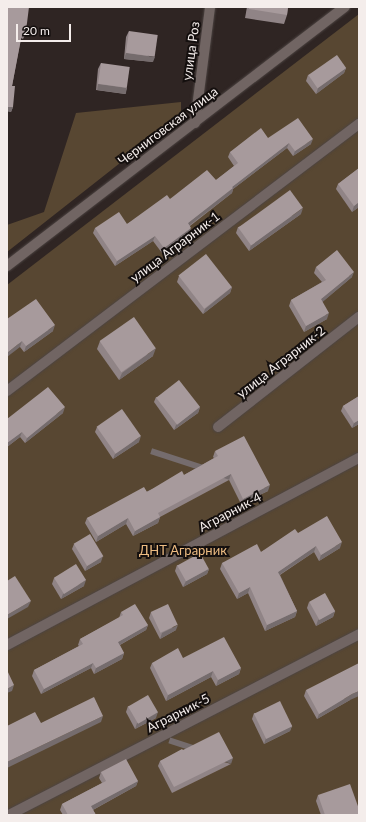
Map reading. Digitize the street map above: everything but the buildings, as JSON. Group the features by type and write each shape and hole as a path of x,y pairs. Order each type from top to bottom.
{"street":[{"name":"улица Роз","path":"195,123 210,7"},
{"name":"Черниговская улица","path":"7,266 345,7"},
{"name":"улица Аграрник-1","path":"7,391 359,124"},
{"name":"улица Аграрник-2","path":"218,426 359,318"},
{"name":"Аграрник-4","path":"7,645 359,458"},
{"name":"Аграрник-5","path":"9,815 359,634"}],"green space":[{"name":"ДНТ Аграрник","path":"359,14 359,815 7,815 7,285"},
{"path":"181,102 181,115 7,252 7,225 44,212 76,113"}]}
